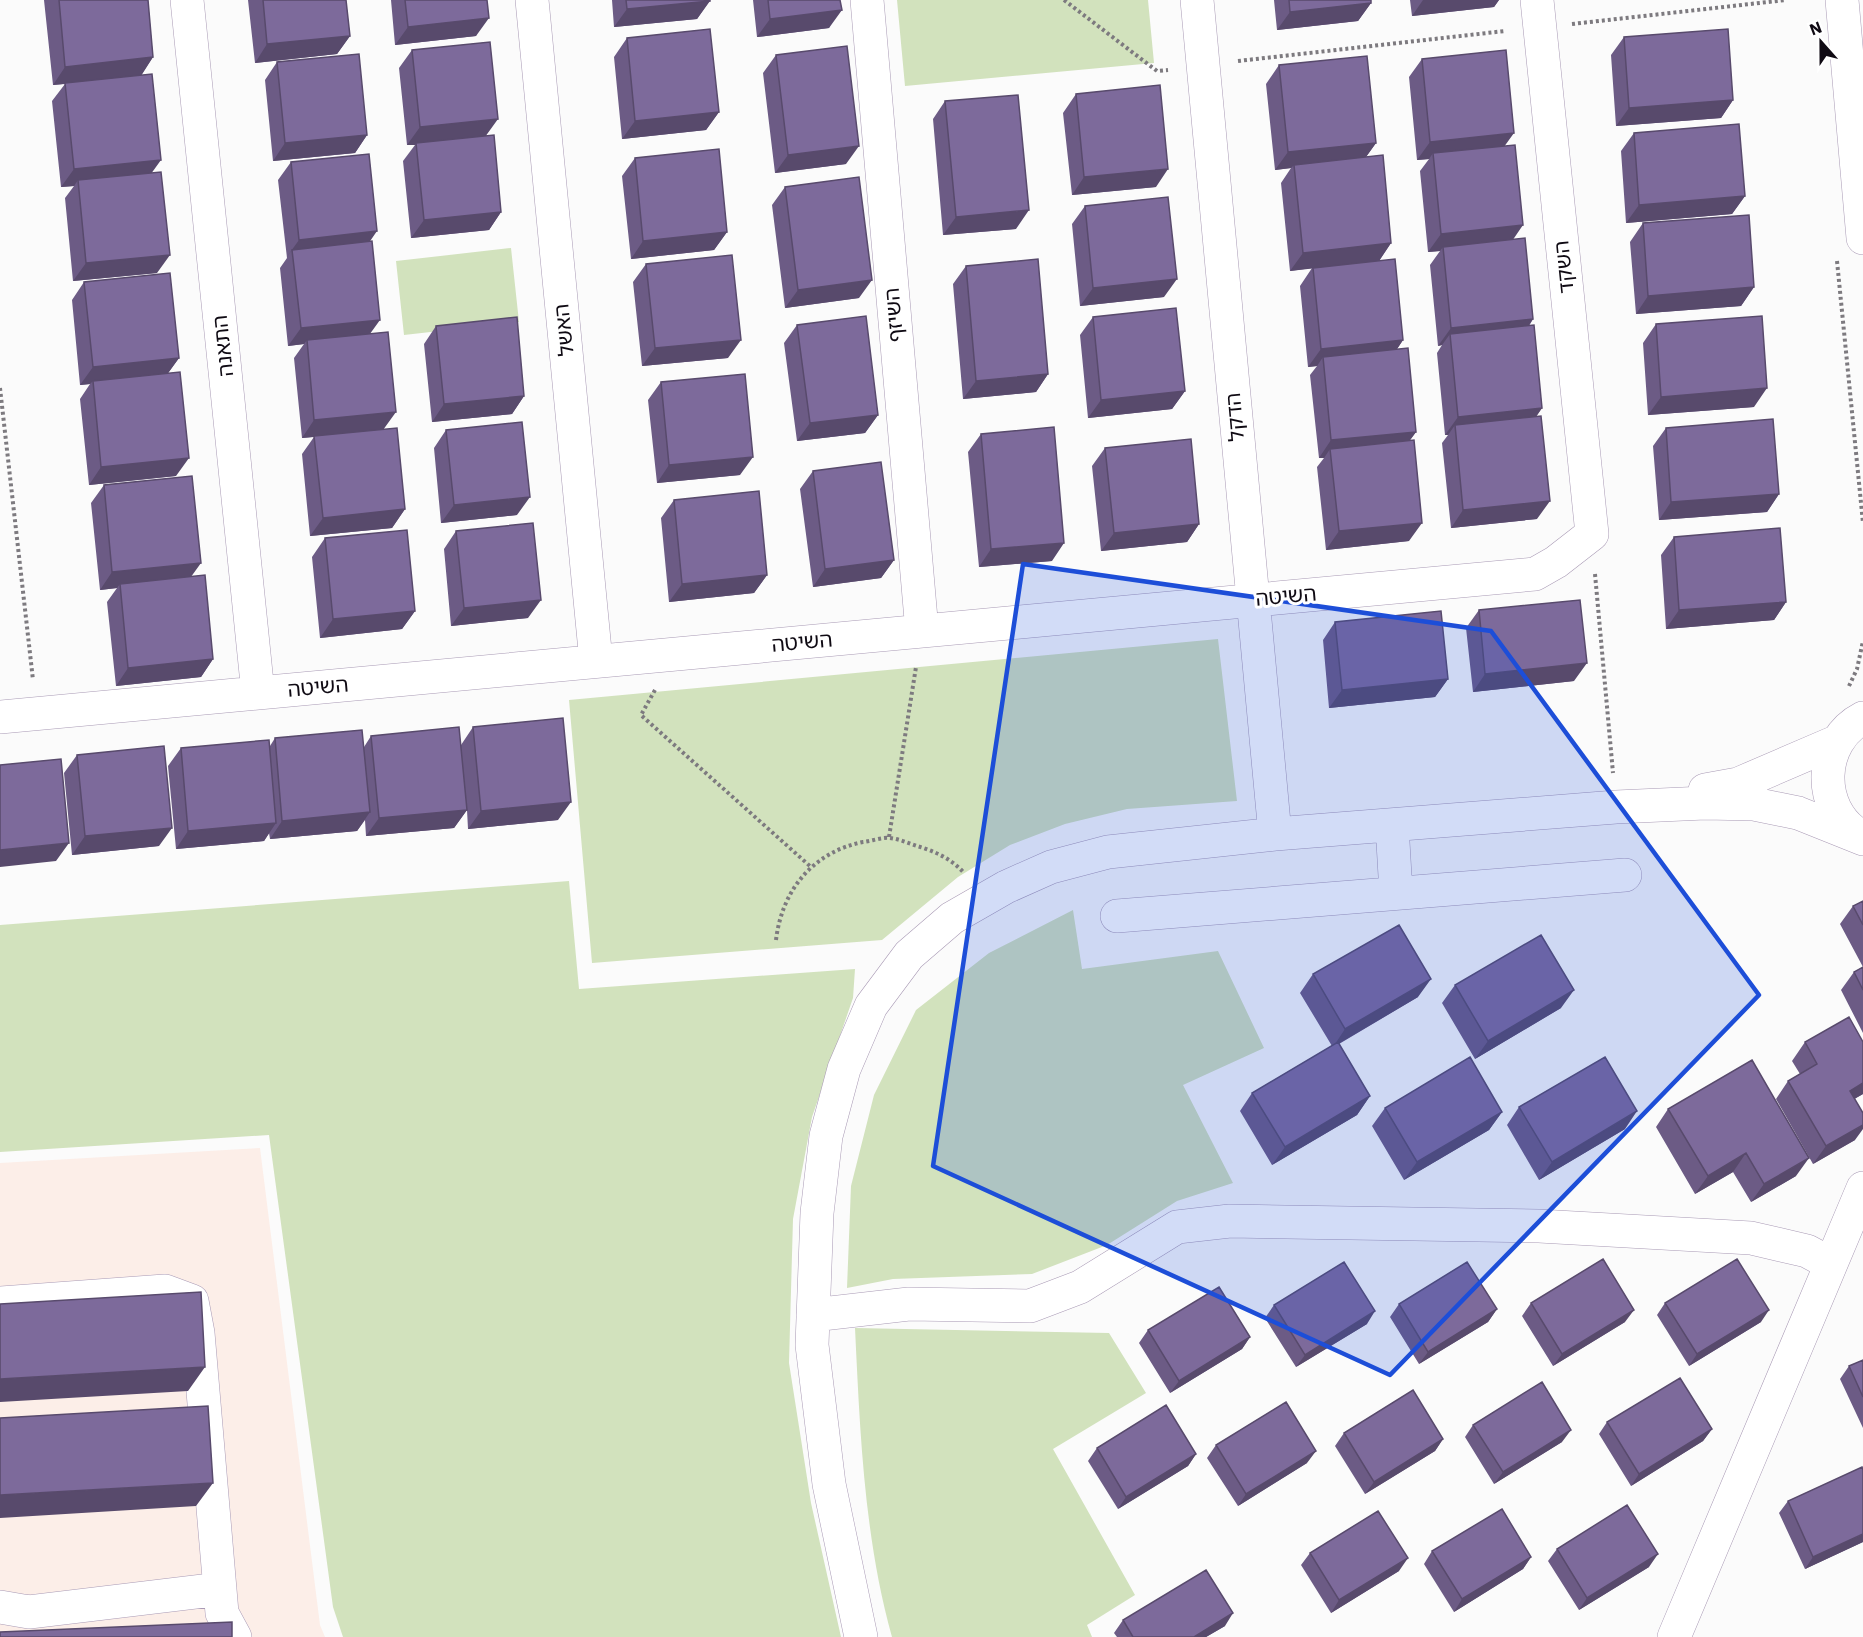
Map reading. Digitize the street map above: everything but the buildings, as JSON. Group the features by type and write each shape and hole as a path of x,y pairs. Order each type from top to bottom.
{"street":[{"name":"התאנה","path":"187,0 258,693"},
{"name":"האשל","path":"532,0 596,661"},
{"name":"השיזף","path":"867,0 922,631"},
{"name":"הדקל","path":"1197,0 1251,600 1275,834"},
{"path":"1842,0 1863,237"},
{"name":"השקד","path":"1538,14 1592,534"},
{"name":"השיטה","path":"0,717 1535,574 1556,562 1592,534"},
{"path":"1616,807 1738,784 1856,723"},
{"path":"1856,723 1829,760 1827,781 1831,801 1841,819 1863,838"},
{"path":"861,1637 829,1484 812,1345 817,1213 826,1136 844,1069 871,1006 909,955 952,918 1051,867 1108,852 1275,834 1616,807 1705,803 1754,804 1798,813 1863,838"},
{"path":"1392,825 1396,893"},
{"path":"1117,916 1625,875"},
{"path":"1674,1637 1863,1188"},
{"path":"813,1315 909,1304 1030,1306 1080,1287 1177,1227 1230,1221 1539,1226 1751,1238 1807,1251 1831,1264"},
{"path":"0,1303 165,1291 192,1301 198,1333 222,1613 235,1637"},
{"path":"0,1607 29,1612 220,1589"}],"path":[{"path":"1064,0 1157,71 1538,14 1786,0"},
{"path":"0,388 37,713"},
{"path":"1592,534 1616,807"},
{"path":"889,837 922,631"},
{"path":"1857,669 1863,641"},
{"path":"677,654 641,715 811,867"},
{"path":"776,940 778,917 789,893 811,867 843,846 889,837 929,849 957,865 985,900"}],"highlighted area":[{"path":"1023,564 1491,631 1759,995 1390,1375 933,1166"}],"shaded area":[{"path":"260,1148 320,1625 325,1637 0,1637 0,1163"}],"green space":[{"path":"897,0 1148,0 1154,63 905,86"},
{"path":"511,248 519,322 404,335 396,261"},
{"path":"1218,639 1237,801 1127,809 1065,824 1010,845 958,877 882,940 592,963 569,700"},
{"path":"569,881 579,989 855,969 853,998 812,1117 793,1219 789,1363 811,1503 841,1637 343,1637 333,1607 269,1135 0,1152 0,925"},
{"path":"1073,910 1082,969 1218,951 1264,1048 1183,1085 1233,1183 1177,1201 1107,1245 1032,1274 893,1279 847,1288 851,1186 874,1095 916,1010 989,953"},
{"path":"855,1328 1109,1333 1146,1393 1053,1449 1135,1595 1087,1625 1092,1637 892,1637 869,1522"}]}
